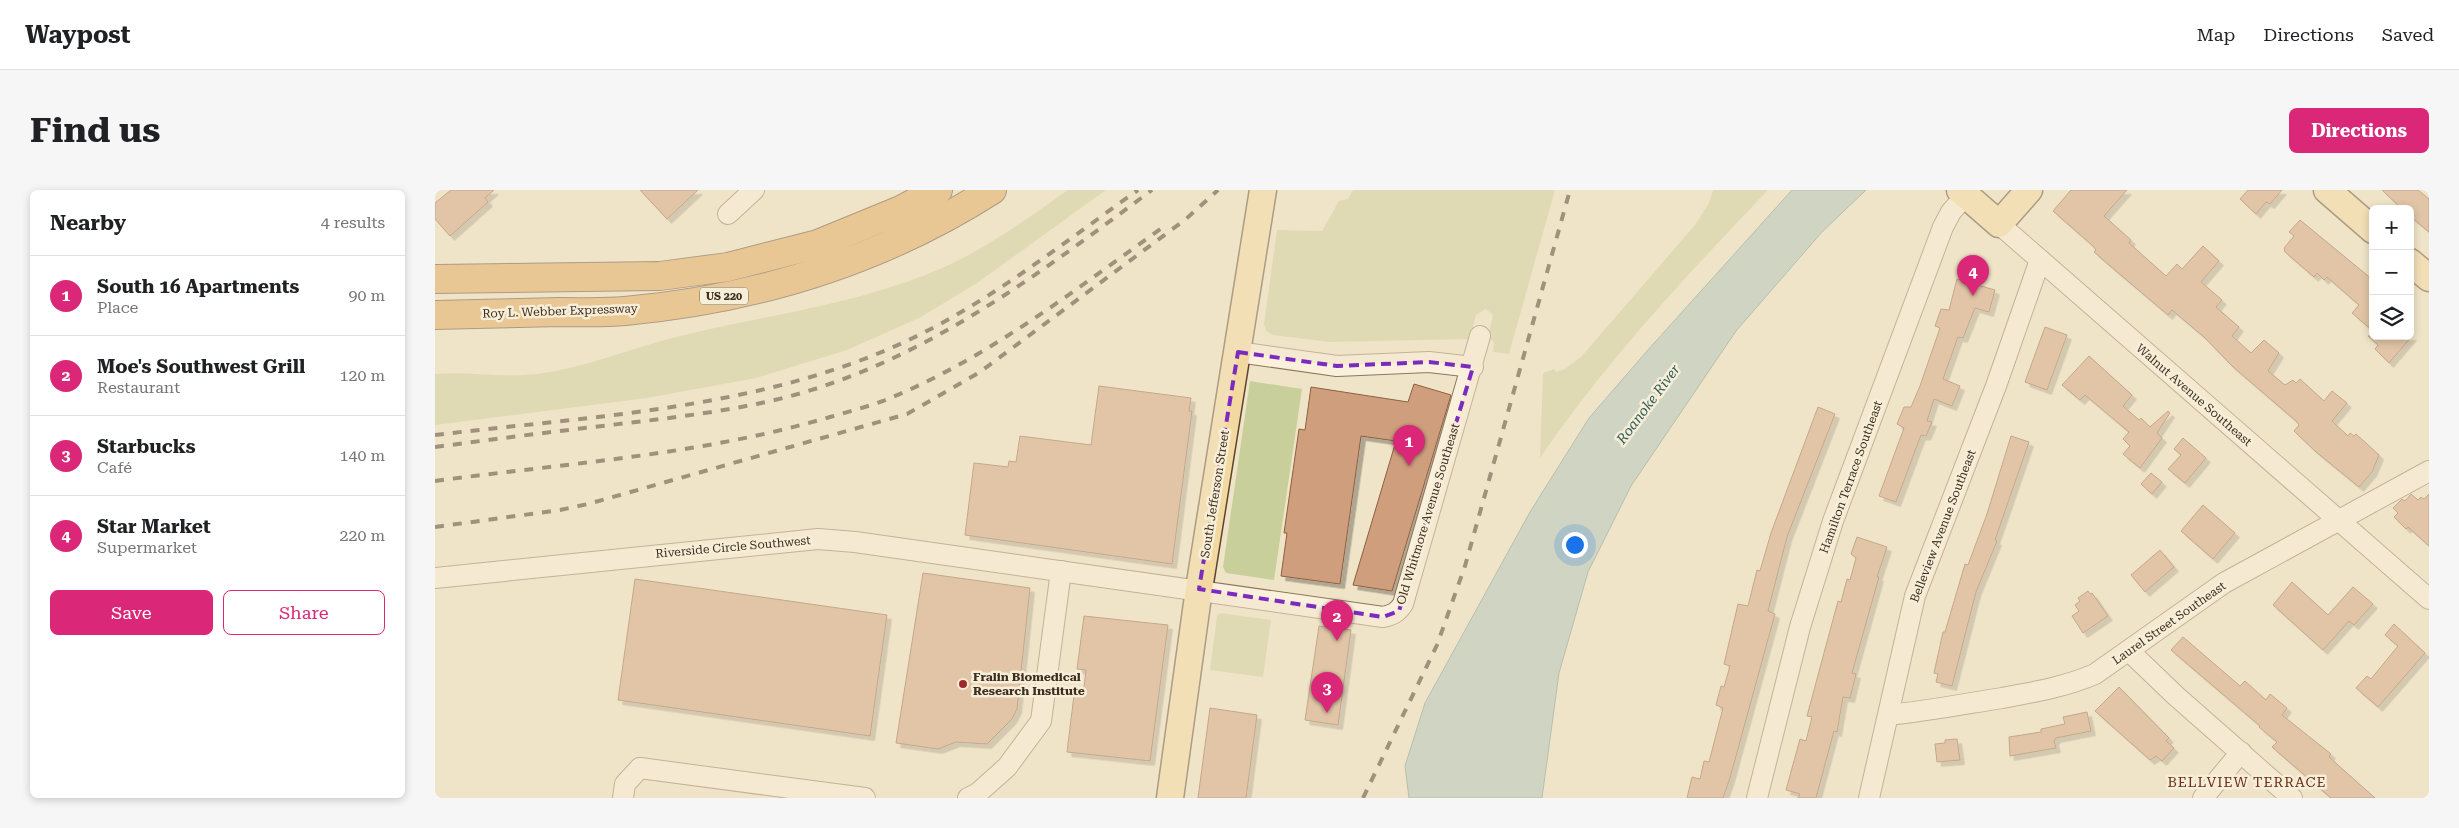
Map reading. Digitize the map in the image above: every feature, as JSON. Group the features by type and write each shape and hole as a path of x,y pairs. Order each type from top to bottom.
{"highway":[{"name":"US 220","path":"435,279 661,276 728,267 818,244 863,227 938,190"},
{"name":"Roy L. Webber Expressway","path":"435,315 624,311 722,296 778,284 836,267 878,251 926,229 992,190"}],"main road":[{"name":"South Jefferson Street","path":"1170,798 1199,589 1263,190"},
{"path":"1999,224 2029,190"},
{"path":"2327,190 2369,227"},
{"name":"Walnut Avenue Southeast","path":"1963,192 1999,224"},
{"path":"2414,265 2429,278"}],"street":[{"path":"728,214 754,190"},
{"name":"Hamilton Terrace Southeast","path":"1757,798 1800,628 1833,521 1943,227 1963,192"},
{"name":"Walnut Avenue Southeast","path":"1999,224 2429,599"},
{"name":"Belleview Avenue Southeast","path":"1869,798 1915,596 1996,386 2040,260"},
{"path":"1238,352 1337,366 1429,362 1473,367 1480,336"},
{"name":"Old Whitmore Avenue Southeast","path":"1199,589 1383,617 1399,611 1403,604 1473,367"},
{"name":"Laurel Street Southeast","path":"1889,715 1928,711 2076,682 2105,668 2225,583 2429,471"},
{"name":"Riverside Circle Southwest","path":"435,578 818,539 855,542 1199,589"},
{"path":"968,798 978,793 1007,767 1041,721 1061,571"},
{"path":"2129,651 2176,696 2292,798"},
{"path":"2203,798 2241,752"},
{"path":"623,798 625,784 640,768"},
{"path":"637,798 640,768"},
{"path":"640,768 865,798"}],"highlighted area":[{"path":"1238,352 1337,366 1429,362 1473,367 1399,611 1383,617 1199,589"}],"green space":[{"path":"1068,190 1106,190 977,283 921,317 847,350 756,378 647,398 435,425 435,374 524,375 554,371 672,338 850,299 885,289 953,263 983,247"},
{"path":"1353,190 1555,190 1509,354 1493,352 1494,342 1488,337 1493,315 1486,309 1476,315 1470,339 1330,342 1273,335 1266,331 1264,324 1277,230 1322,231 1339,201 1348,199"},
{"path":"1713,190 1768,190 1648,320 1592,387 1540,458 1543,373 1554,369 1556,372 1565,369 1581,357 1695,225 1709,203"},
{"path":"1250,381 1302,389 1274,580 1226,573 1223,567"},
{"path":"1220,613 1271,620 1263,677 1210,670 1217,616"}],"water":[{"name":"Roanoke River","path":"1792,190 1866,190 1822,232 1736,331 1631,486 1588,572 1559,673 1542,798 1409,798 1405,766 1425,703 1530,512 1589,418"}],"building":[{"path":"451,190 494,190 485,198 488,202 450,236 435,219 435,203"},
{"path":"640,190 698,190 667,219"},
{"path":"2071,190 2127,190 2104,216 2131,240 2129,243 2166,276 2177,264 2182,269 2203,246 2219,261 2201,282 2222,300 2216,307 2239,327 2232,336 2251,353 2264,340 2279,353 2268,371 2285,385 2293,380 2296,383 2300,379 2324,401 2332,391 2347,403 2332,421 2348,436 2350,433 2354,436 2356,434 2379,455 2372,472 2359,487 2294,431 2299,425 2296,421 2232,366 2204,337 2172,310 2168,315 2094,252 2096,250 2093,246 2053,211"},
{"path":"2248,190 2282,190 2270,204 2266,202 2256,214 2240,199"},
{"path":"2382,190 2418,190 2429,199 2429,232 2414,219 2414,205 2398,205"},
{"path":"2300,220 2369,277 2369,328 2352,313 2359,305 2327,277 2324,280 2317,273 2314,277 2285,252 2284,248 2294,236 2289,232"},
{"path":"1957,279 1995,290 1989,312 1975,308 1963,338 1958,337 1943,379 1960,386 1952,406 1934,399 1927,421 1932,422 1926,436 1921,435 1896,502 1879,496 1904,428 1897,424 1904,407 1911,407 1920,386 1940,328 1935,326 1941,309 1949,310"},
{"path":"2045,327 2067,335 2047,390 2025,382"},
{"path":"2372,340 2409,340 2389,363 2375,349 2378,345"},
{"path":"2089,356 2132,395 2123,406 2139,420 2141,418 2150,427 2168,411 2170,413 2157,433 2162,438 2140,468 2123,454 2130,446 2123,439 2129,432 2085,395 2080,400 2062,385"},
{"path":"1414,384 1451,395 1392,591 1353,585 1396,441 1361,436 1340,584 1281,576 1287,533 1284,533 1299,429 1305,430 1311,387 1408,402"},
{"path":"1099,386 1191,398 1189,411 1192,411 1172,564 965,535 974,463 1008,467 1009,461 1016,462 1020,436 1091,445"},
{"path":"1818,407 1835,414 1787,537 1768,611 1775,614 1730,778 1723,798 1687,798 1692,777 1700,779 1704,761 1709,762 1723,708 1716,705 1721,686 1724,687 1730,666 1724,664 1738,604 1748,606 1757,570 1760,571 1771,533"},
{"path":"2011,436 2029,442 1995,540 1997,541 1976,592 1952,686 1936,682 1938,674 1934,673 1943,632 1945,632 1965,564 1968,565 1987,514"},
{"path":"2183,438 2206,458 2185,483 2168,469 2181,455 2174,449"},
{"path":"2151,473 2162,482 2152,494 2141,484"},
{"path":"2411,494 2418,500 2421,497 2424,499 2429,494 2429,546 2408,527 2406,529 2394,517 2398,513 2393,508 2402,499 2405,501"},
{"path":"2203,505 2235,533 2213,559 2181,531"},
{"path":"1857,537 1887,547 1877,577 1879,577 1852,673 1856,674 1850,698 1843,697 1837,732 1834,731 1816,798 1798,798 1800,794 1786,790 1800,739 1806,741 1812,717 1807,716 1838,601 1841,602 1847,579 1850,580 1856,558 1851,554"},
{"path":"2160,550 2174,567 2145,592 2131,575"},
{"name":"Fralin Biomedical Research Institute","path":"923,573 1030,588 1017,709 1012,719 987,744 956,742 938,749 896,743"},
{"path":"635,579 887,615 870,736 618,700"},
{"path":"2292,582 2328,615 2353,587 2373,604 2354,625 2349,621 2323,650 2273,605"},
{"path":"2088,591 2090,594 2092,593 2108,616 2083,633 2072,616 2079,611 2075,605 2080,601 2078,598"},
{"path":"1084,616 1168,625 1150,761 1067,752 1074,695 1083,696 1086,670 1077,669"},
{"path":"2394,624 2425,653 2378,707 2356,688 2367,676 2371,679 2398,646 2385,635"},
{"path":"1319,626 1351,630 1338,725 1305,720"},
{"path":"2183,637 2240,686 2245,681 2266,700 2270,694 2287,708 2282,715 2331,754 2329,757 2375,798 2331,798 2272,747 2277,742 2260,726 2171,650"},
{"path":"2119,687 2169,738 2166,741 2174,748 2162,761 2156,756 2150,760 2095,711"},
{"path":"1210,708 1257,715 1246,798 1198,798"},
{"path":"2087,712 2091,731 2056,738 2054,741 2056,748 2010,756 2009,737 2041,732 2041,729 2065,724 2063,717"},
{"path":"1957,739 1960,760 1937,762 1935,744 1945,743 1945,740"}],"railway":[{"path":"435,435 623,414 685,405 747,393 808,378 867,358 925,332 981,300 1034,265 1138,190"},
{"path":"435,447 715,411 763,403 838,381 887,361 934,338 979,311 1067,252 1152,190"},
{"path":"435,527 560,510 588,504 907,414 980,372 1186,219 1218,190"},
{"path":"1363,798 1437,645 1465,566 1570,190"},
{"path":"435,481 683,449 781,430 883,401 921,384 994,344 1064,298 1166,225"}],"place":[{"name":"Star Market","path":"1973,296"},
{"name":"South 16 Apartments","path":"1409,466"},
{"name":"Moe's Southwest Grill","path":"1337,641"},
{"name":"Fralin Biomedical Research Institute","path":"963,684"},
{"name":"Starbucks","path":"1327,713"}],"district":[{"name":"BELLVIEW TERRACE","path":"2247,782"}]}
